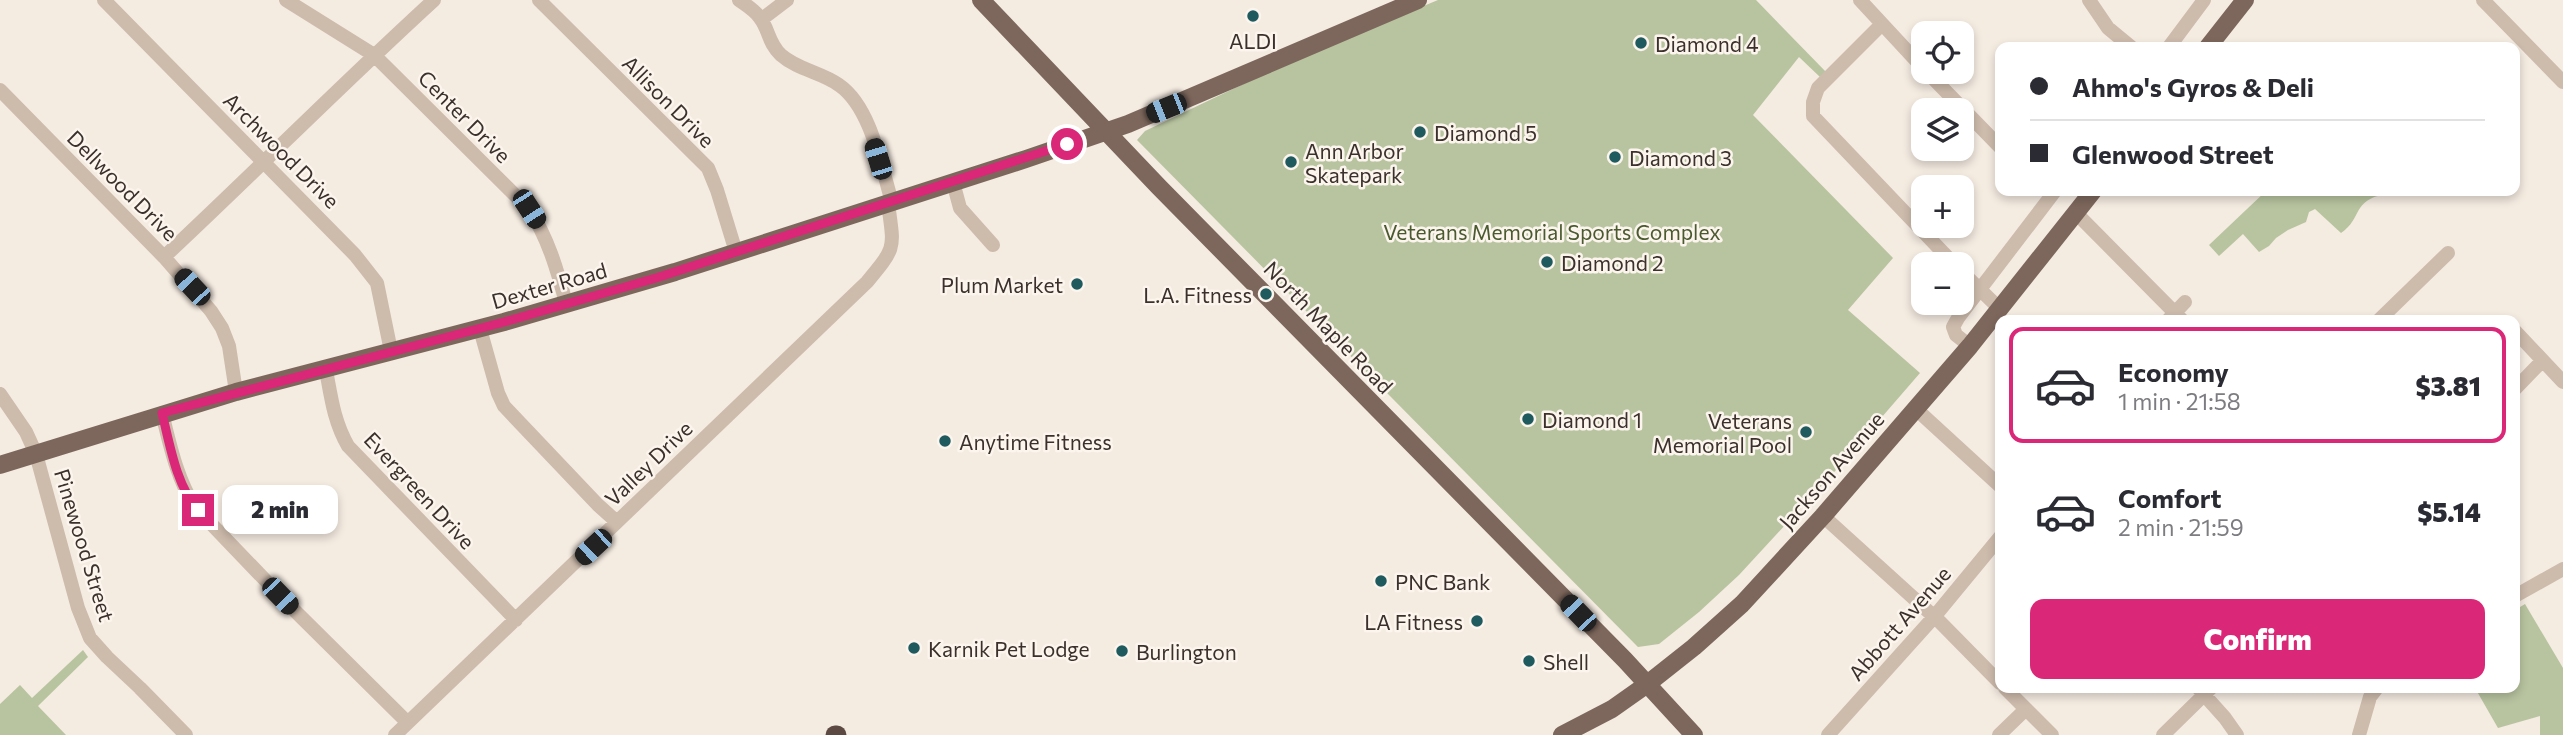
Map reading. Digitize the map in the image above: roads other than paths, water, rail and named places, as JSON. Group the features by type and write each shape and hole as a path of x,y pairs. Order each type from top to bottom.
{"main road":[{"name":"North Maple Road","path":"981,0 1693,735"},
{"name":"Dexter Road","path":"0,466 162,413 656,278 953,182 1140,119 1418,0"},
{"path":"2211,42 2245,0"},
{"name":"Jackson Avenue","path":"1562,735 1612,709 1646,685 1695,647 1742,604 1916,409 2000,309 2089,196"}],"street":[{"name":"Archwood Drive","path":"104,0 355,255 377,283 391,351"},
{"name":"Center Drive","path":"286,0 374,55 529,209 540,225 556,263 566,303"},
{"path":"164,257 266,163 374,55 434,0"},
{"name":"Allison Drive","path":"539,0 708,168 736,252"},
{"path":"739,0 762,19 769,38 780,54 792,64 831,80 851,96 863,113 890,202"},
{"path":"762,19 787,0"},
{"path":"1860,0 1911,56"},
{"path":"2090,0 2108,29 2125,42"},
{"path":"2173,42 2204,0"},
{"path":"2493,3 2563,82"},
{"path":"1881,25 1818,88 1813,102 1813,116 1943,252"},
{"path":"1938,84 1995,143"},
{"name":"Dellwood Drive","path":"0,90 192,287 222,328 229,346 236,392"},
{"path":"953,182 960,208 993,245"},
{"path":"1969,346 1956,335 1953,327 2051,196"},
{"name":"Valley Drive","path":"395,735 867,282 887,260 892,249 890,202"},
{"path":"2076,213 2177,314"},
{"path":"2384,315 2448,253"},
{"path":"1974,285 2000,309"},
{"path":"480,328 498,393 504,405 597,505 617,522"},
{"path":"2520,337 2563,382"},
{"path":"2520,384 2542,361"},
{"name":"Evergreen Drive","path":"326,370 334,413 348,446 516,620"},
{"name":"Pinewood Street","path":"0,394 26,432 36,454 79,608 90,638 186,735"},
{"path":"1916,409 1995,481"},
{"path":"162,413 186,493 195,507 290,607 407,722"},
{"path":"1823,516 1934,617 1995,678"},
{"name":"Abbott Avenue","path":"1828,735 1934,617 1995,543"},
{"path":"2520,593 2563,569"},
{"path":"2010,693 2052,735"},
{"path":"2163,735 2202,693"},
{"path":"2207,693 2237,735"},
{"path":"2359,735 2373,693"},
{"path":"1999,735 2026,709"}],"place":[{"name":"ALDI","path":"1253,16"},
{"name":"Diamond 4","path":"1641,43"},
{"name":"Diamond 5","path":"1420,132"},
{"name":"Diamond 3","path":"1615,157"},
{"name":"Ann Arbor Skatepark","path":"1291,162"},
{"name":"Diamond 2","path":"1547,262"},
{"name":"Plum Market","path":"1077,284"},
{"name":"L.A. Fitness","path":"1266,294"},
{"name":"Diamond 1","path":"1528,419"},
{"name":"Veterans Memorial Pool","path":"1806,432"},
{"name":"Anytime Fitness","path":"945,441"},
{"name":"PNC Bank","path":"1381,581"},
{"name":"LA Fitness","path":"1477,621"},
{"name":"Karnik Pet Lodge","path":"914,648"},
{"name":"Burlington","path":"1122,651"},
{"name":"Shell","path":"1529,661"}],"park label":[{"name":"Veterans Memorial Sports Complex","path":"1552,231"}]}
